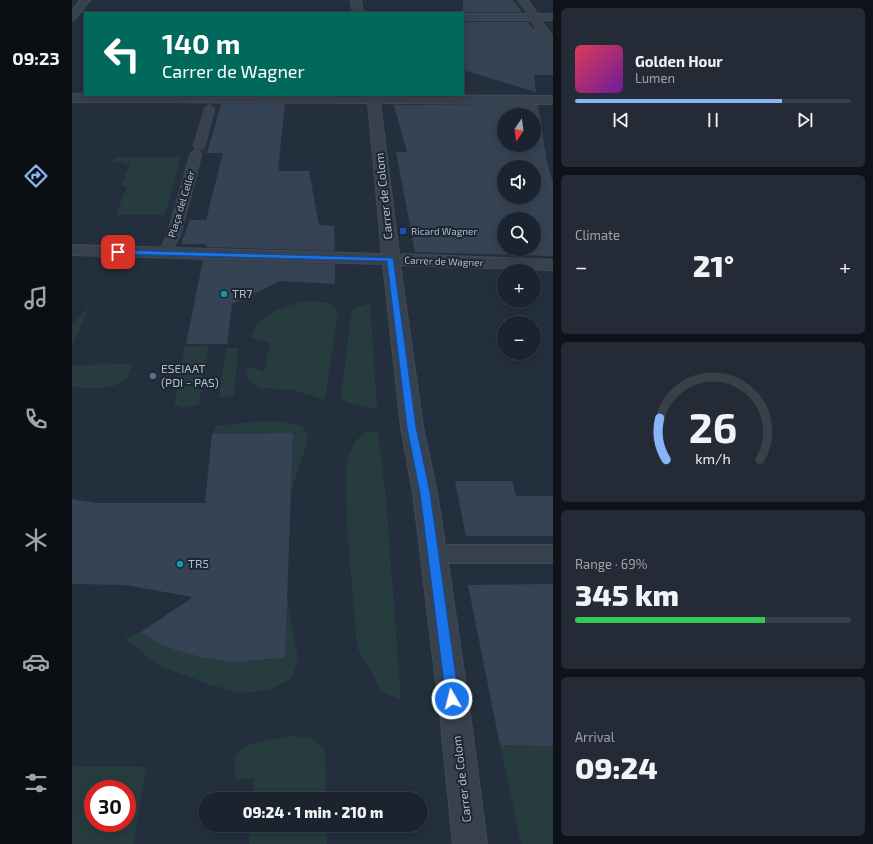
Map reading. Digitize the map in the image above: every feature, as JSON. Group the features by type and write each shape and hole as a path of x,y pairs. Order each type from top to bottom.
{"street":[{"path":"72,16 85,0"},
{"path":"356,0 358,12"},
{"path":"523,0 553,44"},
{"path":"72,16 84,15"},
{"path":"464,17 553,17"},
{"path":"72,98 212,103 373,97 553,101 552,114"},
{"name":"Carrer de Colom","path":"373,97 412,427 425,493 455,714 470,844"},
{"name":"Plaça del Celler","path":"165,253 174,234 212,103"},
{"name":"Carrer de Wagner","path":"72,250 553,265"},
{"path":"433,554 553,554"}],"green space":[{"path":"115,157 181,157 165,215 116,215 127,186 121,186 130,164 124,164 124,162 113,162"},
{"path":"307,301 333,305 338,311 325,400 293,390 261,388 254,385 246,376 247,366 264,372 270,343 251,337 260,322 282,308"},
{"path":"370,303 377,409 348,403 341,398 351,315 354,308"},
{"path":"89,307 72,347 72,324"},
{"path":"185,346 208,346 199,405 184,408 174,405"},
{"path":"226,348 238,348 234,395 219,398"},
{"path":"132,364 127,378 121,383 100,388 72,387 72,365"},
{"path":"260,421 285,422 301,426 308,434 291,493 293,433 213,434 216,426"},
{"path":"378,431 386,498 401,701 381,690 357,647 347,525 346,467 354,444 363,433"},
{"path":"287,597 298,659 291,679 269,690 242,693 210,685 158,665 125,638 141,632 176,649 193,655 211,658 246,661 285,658"},
{"path":"294,736 310,738 325,749 326,792 253,792 254,778 236,780 235,763 238,753 248,746"},
{"path":"500,745 553,746 553,844 521,844"},
{"path":"72,766 146,767 136,831 136,780 84,780 84,832 136,832 134,844 72,844"},
{"path":"250,832 327,832 327,844 249,844"}],"building":[{"path":"463,0 513,0 522,12 463,12"},
{"path":"464,22 528,22 533,29 535,28 548,48 553,49 553,75 534,75 536,92 464,70"},
{"path":"221,104 285,104 278,171 309,171 319,225 334,226 335,251 206,247 206,244 181,244 190,220 206,220 223,153 207,153"},
{"path":"394,105 538,105 538,108 497,108 497,152 541,152 541,124 547,162 553,183 553,256 541,256 541,212 497,212 497,254 415,252 396,152 407,152"},
{"name":"TR7","path":"203,260 335,264 335,284 280,281 232,304 227,344 186,344"},
{"name":"TR5","path":"293,433 285,658 237,662 204,658 176,650 158,643 141,632 193,597 125,585 72,584 72,499 96,503 205,503 212,434"},
{"path":"455,481 512,481 516,496 553,496 553,536 466,536"},
{"path":"553,584 553,746 500,745 468,585"}],"place":[{"name":"Ricard Wagner","path":"403,231"},
{"name":"TR7","path":"224,294"},
{"name":"ESEIAAT (PDI - PAS)","path":"153,376"},
{"name":"TR5","path":"180,564"}],"route":[{"path":"118,252 391,259 412,427 425,493 452,699"}]}
